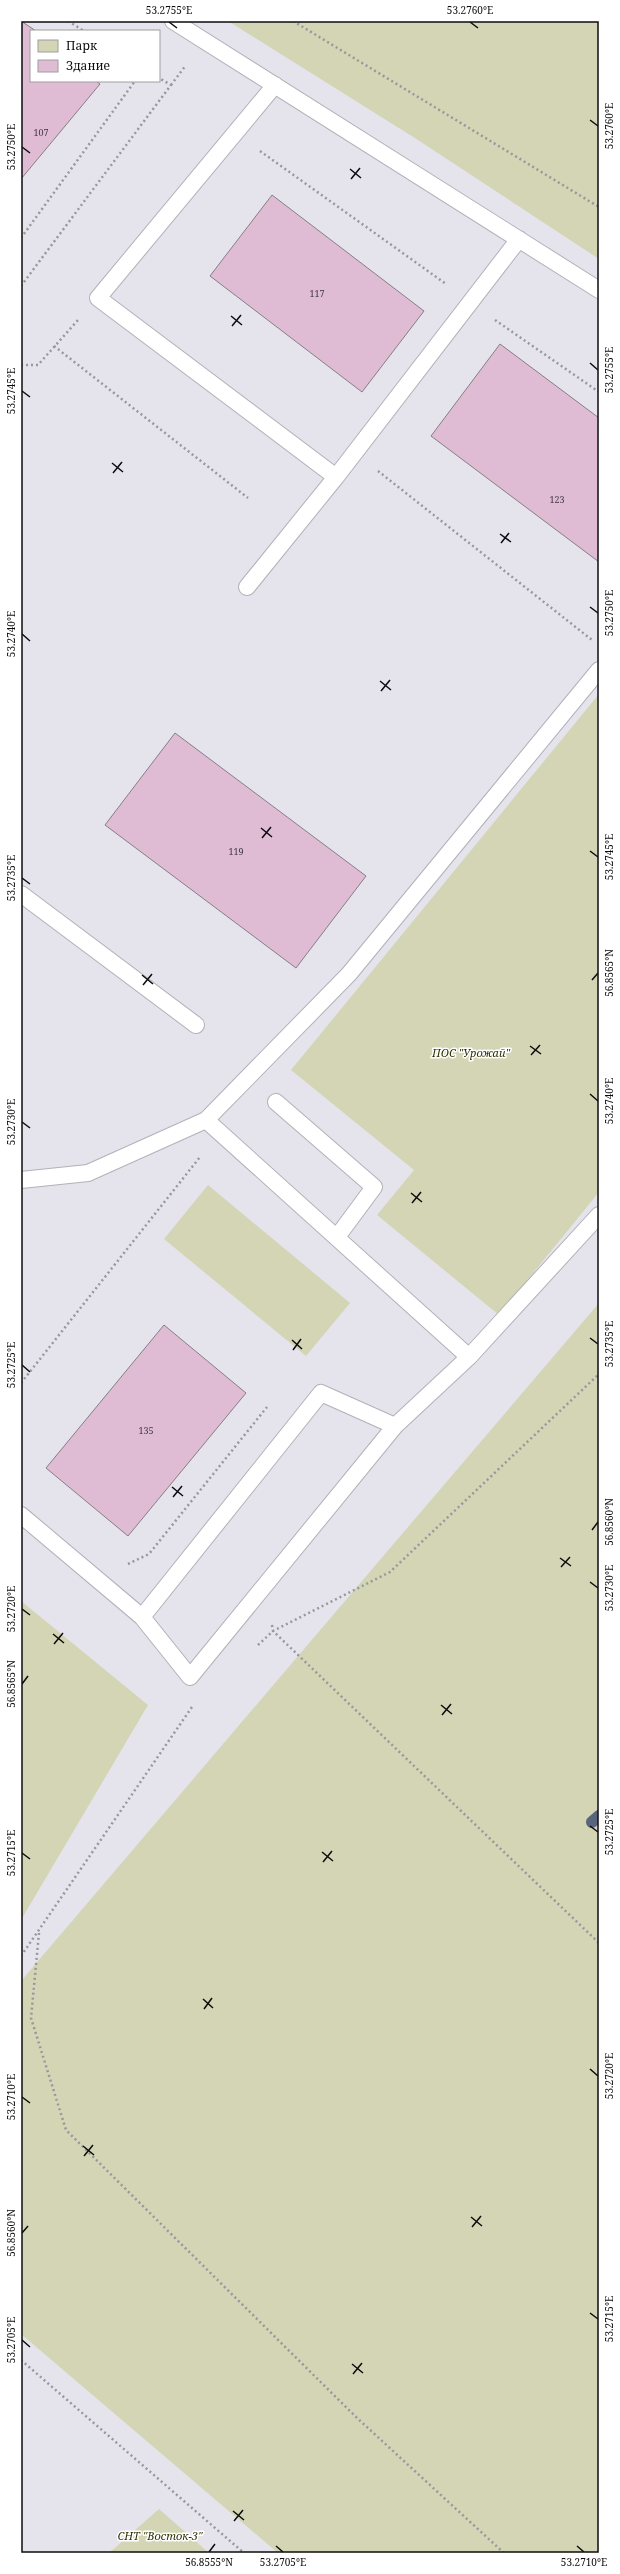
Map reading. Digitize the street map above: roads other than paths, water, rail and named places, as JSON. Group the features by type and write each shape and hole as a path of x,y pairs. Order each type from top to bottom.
{"lane":[{"path":"173,21 599,290"},
{"path":"275,85 98,298 336,477"},
{"path":"247,587 336,477 519,239"},
{"path":"21,1180 88,1173 206,1120 349,974 599,670"},
{"path":"21,894 196,1025"},
{"path":"276,1102 374,1187 337,1237"},
{"path":"206,1120 469,1357"},
{"path":"21,1515 142,1616 190,1677 395,1426 469,1357 599,1215"},
{"path":"142,1616 321,1393 395,1426"}],"waterway":[{"path":"592,1822 599,1816"}],"park label":[{"name":"ПОС \"Урожай\"","path":"471,1052"},
{"name":"СНТ \"Восток-3\"","path":"160,2535"}]}
